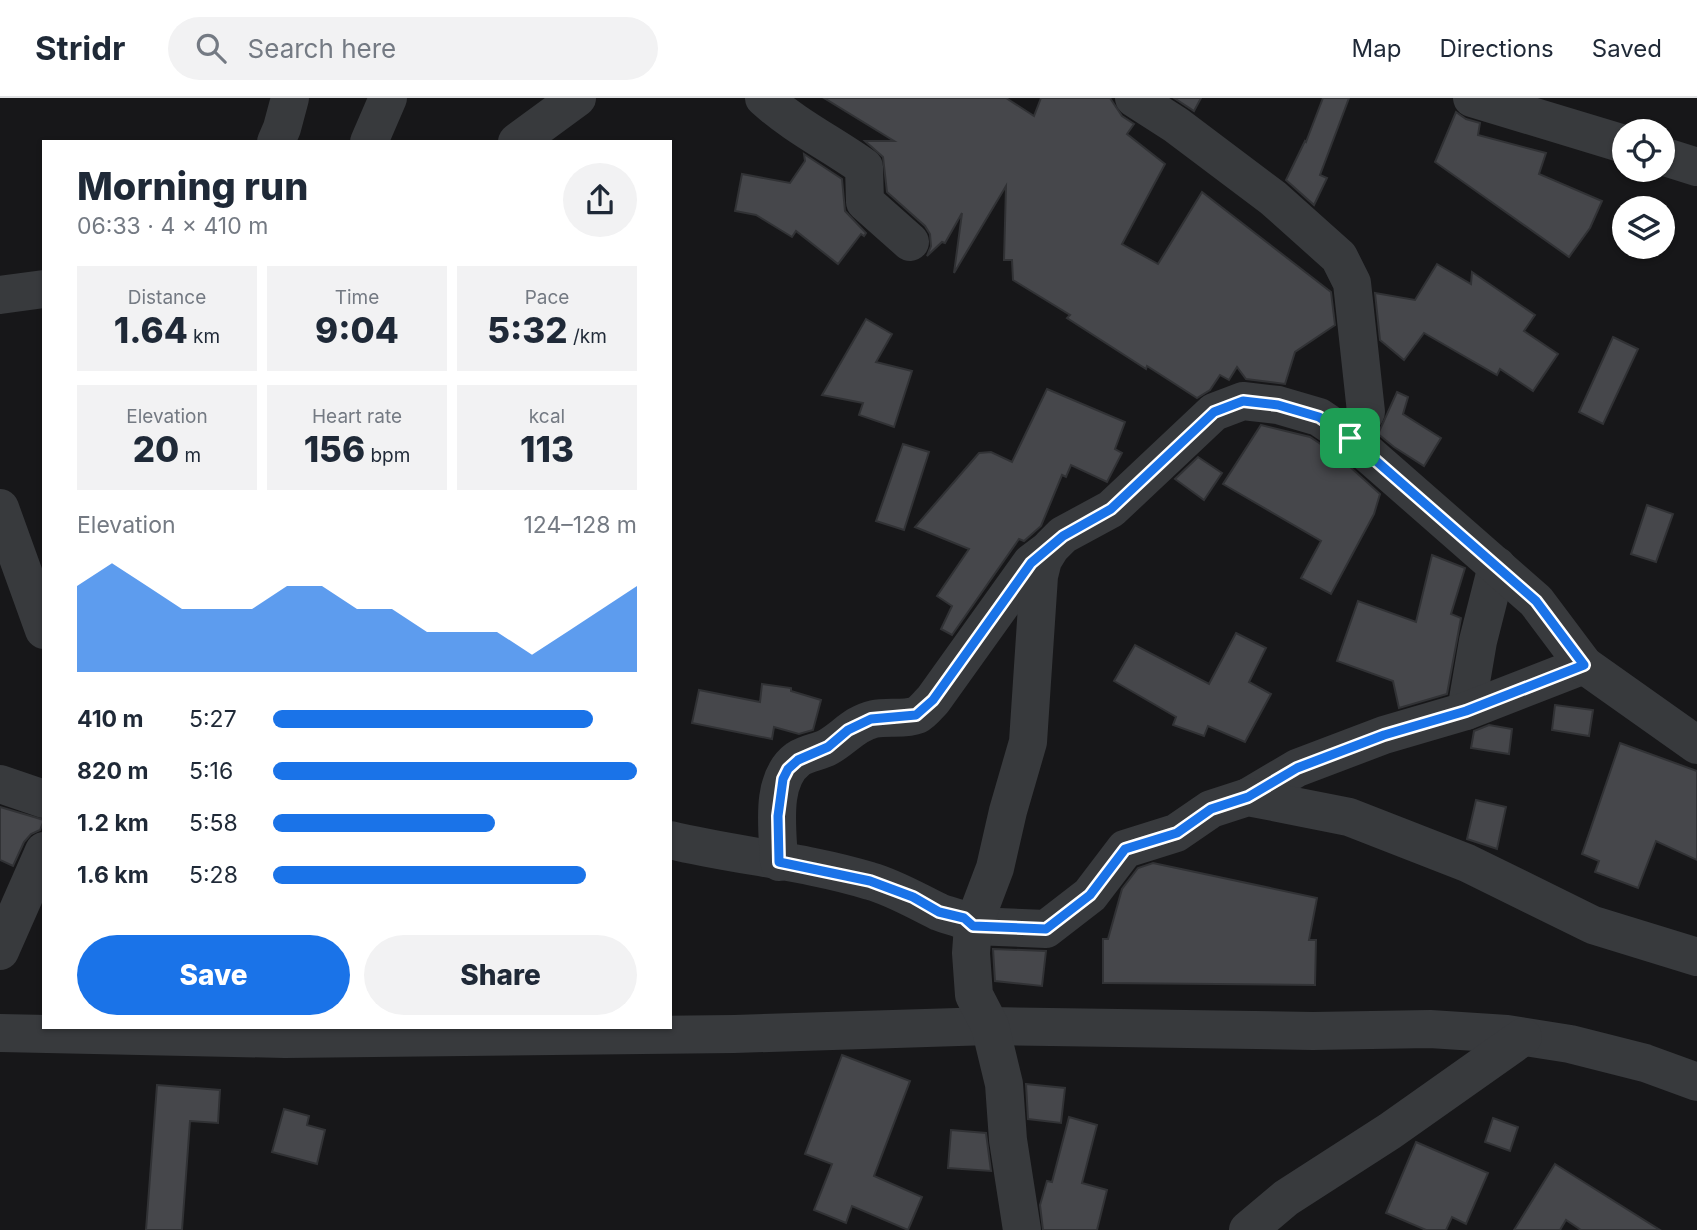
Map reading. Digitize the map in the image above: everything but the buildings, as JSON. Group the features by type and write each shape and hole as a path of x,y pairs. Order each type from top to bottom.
{"street":[{"path":"277,140 289,98"},
{"path":"370,140 388,98"},
{"path":"520,140 577,98"},
{"path":"1134,98 1160,113 1273,198 1339,257 1352,283 1366,412 1350,438"},
{"path":"1472,98 1612,140"},
{"path":"780,103 864,167 865,202 910,242"},
{"path":"1675,160 1697,167"},
{"path":"0,295 42,289"},
{"path":"779,862 778,816 783,779 788,769 798,760 828,747 848,730 871,719 916,715 923,710 933,700 1031,563 1063,536 1111,509 1214,412 1243,401 1278,405 1319,417 1350,438 1536,601 1584,665 1697,745"},
{"path":"0,508 42,624"},
{"path":"1022,1230 1004,1084 990,1026 974,995 971,953 973,926 995,868 1028,742 1040,576 1043,560 1051,547"},
{"path":"1466,711 1478,641 1497,566"},
{"path":"672,840 870,881 913,897 939,912 964,918 973,926 1046,929 1090,895 1125,849 1177,833 1211,809 1248,797 1297,768 1384,735 1466,711 1584,665"},
{"path":"0,784 42,798"},
{"path":"1248,797 1349,817 1467,863 1593,926 1697,957"},
{"path":"0,951 42,856"},
{"path":"0,1033 285,1039 734,1034 990,1026 1430,1030 1523,1037 1570,1044 1645,1063 1697,1083"},
{"path":"1248,1230 1286,1198 1390,1131 1523,1037"}],"route":[{"path":"1243,401 1278,405 1319,417 1350,438 1536,601 1584,665 1466,711 1384,735 1297,768 1248,797 1211,809 1177,833 1125,849 1090,895 1046,929 973,926 964,918 949,916 913,897 870,881 779,862 780,790 788,769 798,760 828,747 848,730 871,719 916,715 923,710 933,700 1031,563 1063,536 1111,509 1214,412 1243,401"}]}
